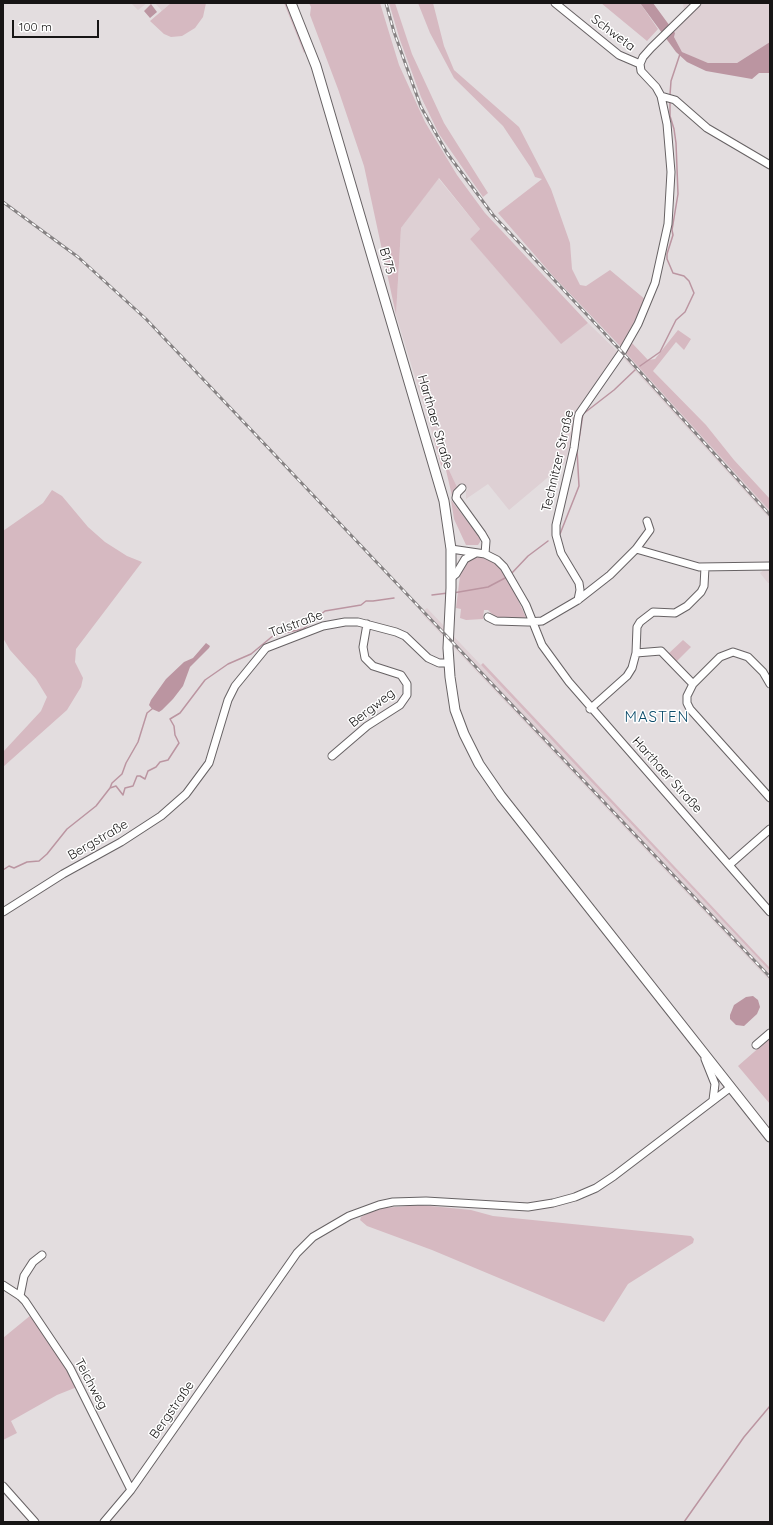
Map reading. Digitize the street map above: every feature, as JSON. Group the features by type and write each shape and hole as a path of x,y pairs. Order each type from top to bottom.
{"main road":[{"name":"B175","path":"291,3 316,66 386,304"},
{"name":"Harthaer Straße","path":"386,304 440,485 451,550 448,663 452,693 459,723 478,764 501,796 770,1137"}],"street":[{"name":"Schweta","path":"555,3 619,55 640,64"},
{"path":"697,3 642,57 640,64 641,71 668,99 707,128 770,165"},
{"name":"Technitzer Straße","path":"578,600 580,590 579,583 561,553 556,535 556,525 574,448 578,418 583,408 622,352 636,328 659,270 668,224 671,196 668,99"},
{"path":"451,588 456,574 465,559 481,553 486,541 456,498 457,493 462,488"},
{"path":"488,617 496,621 542,621 578,600 610,575 636,549 650,530 647,521"},
{"path":"636,549 694,566 770,566"},
{"name":"Harthaer Straße","path":"451,550 481,553 497,560 510,575 533,622 537,635 549,656 590,709 645,768 770,912"},
{"path":"590,709 627,676 635,661 636,633 640,622 653,612 675,613 687,606 701,592 704,586 705,567"},
{"name":"Talstraße","path":"197,779 209,763 228,700 235,686 266,648 276,643 332,624 358,622 396,632 405,636 428,658 439,663 448,663"},
{"name":"Bergweg","path":"332,756 367,726 400,705 406,695 407,684 401,675 373,666 365,658 363,647 367,624"},
{"path":"636,653 661,651 694,684"},
{"path":"770,684 763,672 748,657 733,652 720,657 694,684 687,696 687,703 690,709 770,798"},
{"name":"Bergstraße","path":"3,912 63,874 107,850 161,816 186,794 197,779"},
{"path":"729,865 770,829"},
{"path":"756,1045 770,1033"},
{"path":"695,1041 713,1077 715,1090 713,1100"},
{"name":"Bergstraße","path":"104,1522 131,1490 306,1242 318,1233 349,1216 380,1205 410,1201 528,1207 553,1203 575,1197 596,1188 614,1176 731,1087"},
{"path":"20,1296 24,1276 34,1262 42,1255"},
{"name":"Teichweg","path":"3,1285 20,1296 70,1368 131,1490"},
{"path":"3,1486 35,1522"}],"shaded area":[{"path":"131,3 147,3 138,10"},
{"path":"155,3 171,3 162,11"},
{"path":"171,3 206,3 203,17 195,28 182,36 171,37 164,34 150,21"},
{"path":"284,3 287,3 306,51 304,53"},
{"path":"309,3 380,3 399,65 425,122 457,175 485,213 588,323 561,344 470,239 480,229 439,178 401,228 396,315 364,166 338,89 310,15 311,7"},
{"path":"389,3 395,3 412,54 444,123 488,193 483,197 439,134 421,97 400,40"},
{"path":"418,3 433,3 444,46 454,70 519,127 551,189 570,243 572,269 580,285 586,286 610,270 646,300 621,347 554,277 498,213 542,179 535,177 531,168 503,126 454,78 430,33"},
{"path":"601,3 640,3 658,29 647,41"},
{"path":"640,3 653,3 675,33 674,37 682,52 708,63 737,63 770,42 770,73 759,73 752,79 706,71 687,62 676,52"},
{"path":"683,3 770,3 770,42 737,63 708,63 695,58 682,52 674,37 675,33 668,24 684,10"},
{"path":"151,4 157,12 150,18 144,11"},
{"path":"438,178 480,229 470,239 561,343 588,323 618,352 574,428 565,463 509,510 488,484 466,499 466,491 468,489 463,483 457,487 433,436 396,315 401,228"},
{"path":"678,330 691,339 684,350 676,342 653,371 706,425 734,460 770,499 770,511 625,352 631,342 648,360 655,359"},
{"path":"621,347 770,511 770,519 618,352"},
{"path":"433,436 457,487 453,491 452,496 446,470 441,465"},
{"path":"52,490 62,496 88,527 105,542 127,556 142,562 76,649 75,662 83,678 81,687 67,710 3,767 3,752 41,711 47,697 36,679 10,650 3,638 3,531 43,503"},
{"path":"451,500 480,538 478,545 466,545 454,519"},
{"path":"477,556 490,559 499,566 511,584 527,620 497,619 488,610 484,610 483,619 466,620 460,618 461,609 456,608 461,568 467,560"},
{"path":"766,568 770,568 770,583 768,583 760,573"},
{"path":"427,608 770,971 770,981 421,613"},
{"path":"683,640 691,647 675,663 667,655"},
{"path":"206,643 210,646 209,648 190,667 183,686 173,699 159,712 152,709 149,705 151,700 166,679 184,662 193,658"},
{"path":"483,663 770,968 770,971 481,665"},
{"path":"753,996 758,1000 760,1007 757,1014 744,1026 736,1025 730,1019 734,1005 746,997"},
{"path":"770,1038 770,1104 738,1066"},
{"path":"420,1205 471,1210 493,1216 691,1236 694,1239 693,1243 628,1284 604,1322 432,1250 367,1226 360,1220 361,1217 370,1212 384,1208"},
{"path":"31,1315 71,1375 77,1387 57,1395 11,1421 17,1433 3,1440 3,1338"}],"waterway":[{"path":"670,95 671,81 680,54"},
{"path":"640,366 660,352 676,320 685,312 694,293 689,281 684,276 673,273 667,259 667,254 673,235 672,230 678,194 676,143 670,116 670,101"},
{"path":"579,440 583,414 614,390 635,370"},
{"path":"560,534 579,486 577,450"},
{"path":"511,574 528,556 548,541"},
{"path":"453,593 488,587 507,577"},
{"path":"432,595 448,593"},
{"path":"3,870 9,866 14,868 27,862 39,861 47,854 67,829 96,806 110,788 116,786 123,795 125,788 133,786 137,776 145,779 148,771 156,767 160,762 168,760 179,743 175,735 174,726 170,719 180,713 205,680 228,664 251,654 274,635 303,629 325,611 361,605 366,601 394,598"},
{"path":"110,788 112,783 122,774 126,763 138,742 147,713 152,709"},
{"path":"684,1522 744,1437 770,1406"}],"railway":[{"path":"386,3 394,32 421,107 447,153 493,215 622,352 770,515"},
{"path":"3,202 78,257 146,319 770,977"}],"district":[{"name":"MASTEN","path":"657,717"}]}
